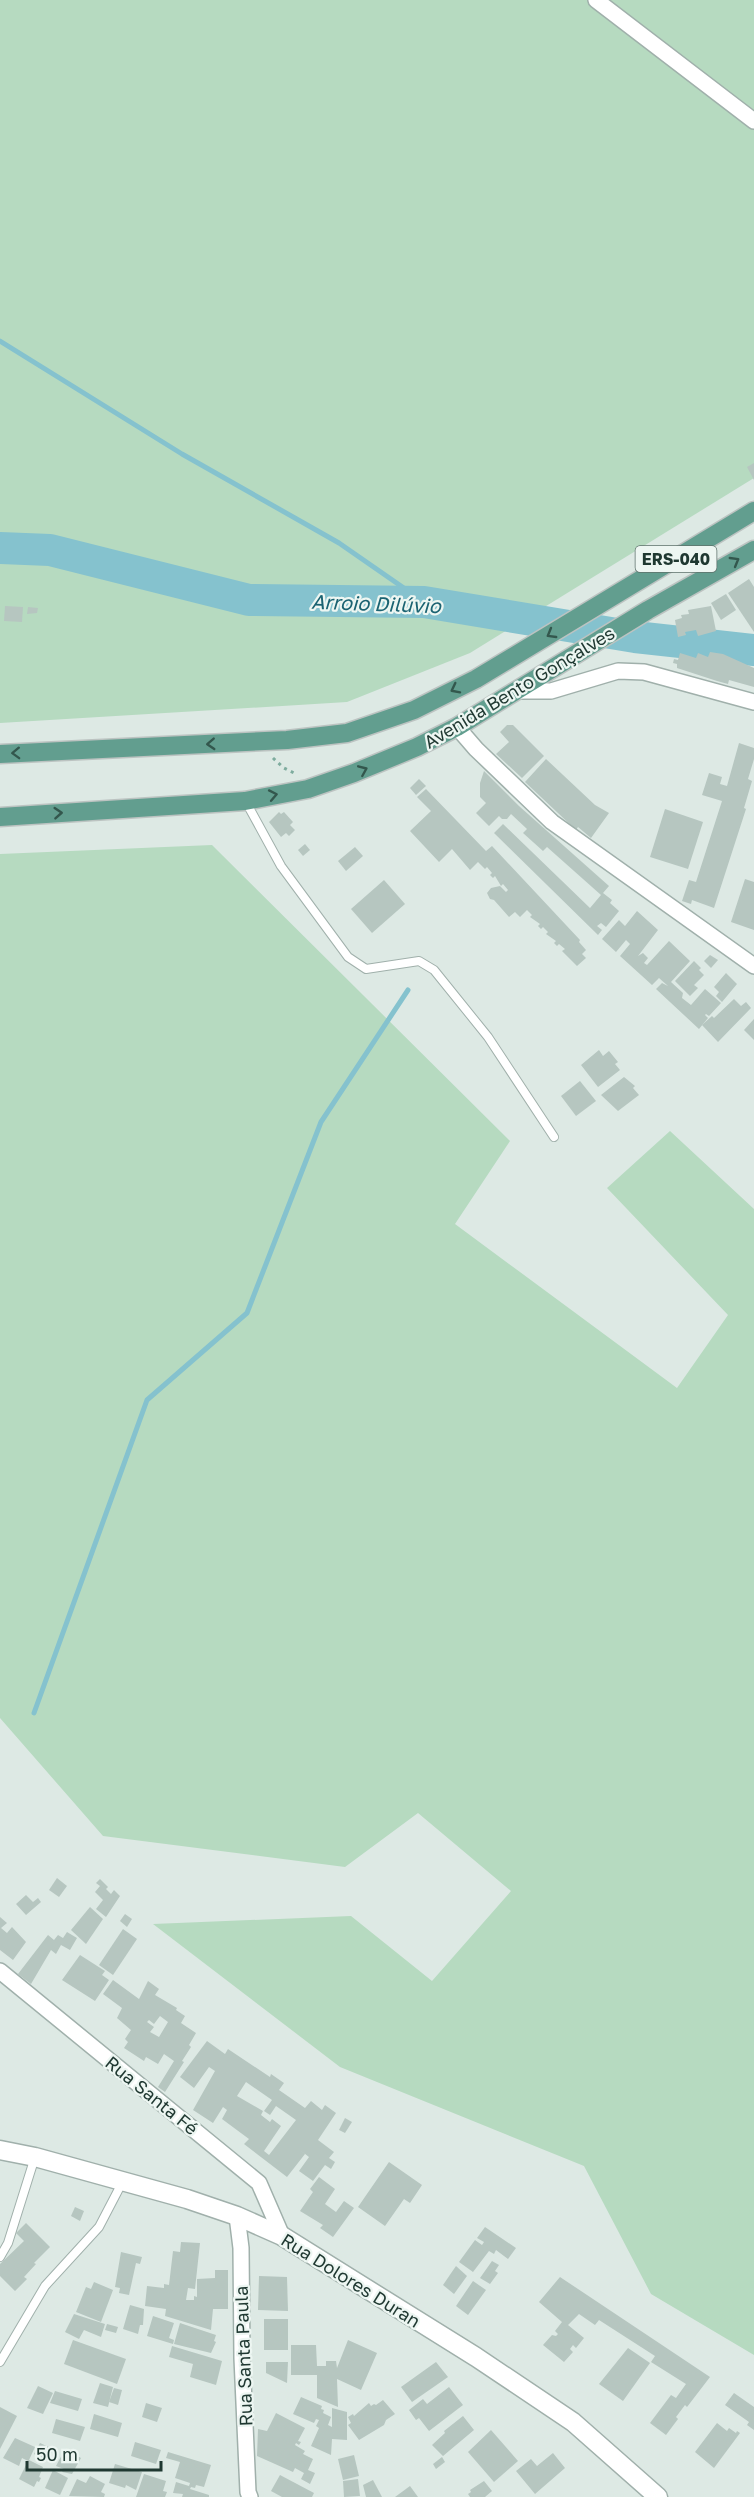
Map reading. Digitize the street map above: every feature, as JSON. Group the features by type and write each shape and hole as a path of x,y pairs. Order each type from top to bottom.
{"main road":[{"name":"Avenida Bento Gonçalves","path":"0,753 269,741 347,734 414,710 476,679 754,511"},
{"name":"Avenida Bento Gonçalves","path":"0,817 245,801 308,789 375,765 457,727 648,610 754,550"}],"street":[{"path":"596,0 754,121"},
{"path":"514,692 551,691 618,671 644,672 754,702"},
{"path":"457,727 476,749 552,822 754,966"},
{"name":"Rua Santa Fé","path":"0,1971 259,2183 282,2236"},
{"name":"Rua Dolores Duran","path":"0,2150 123,2180 237,2216 282,2236 476,2357 573,2422 658,2497"},
{"name":"Rua Santa Paula","path":"237,2216 241,2248 247,2495"}],"lane":[{"path":"245,801 280,866 348,957 366,969 419,961 434,970 488,1037 554,1137"},
{"path":"0,2257 8,2243 35,2157"},
{"path":"0,2362 45,2286 99,2227 123,2180"}],"path":[{"path":"269,741 271,755 284,768 305,778 308,789"}],"green space":[{"path":"0,0 754,0 754,478 470,653 347,702 0,723"},
{"path":"212,845 510,1141 455,1224 677,1388 728,1315 607,1188 670,1131 754,1209 754,2355 651,2294 584,2166 340,2067 153,1924 351,1916 432,1981 511,1891 418,1813 345,1867 103,1836 0,1718 0,854"}],"building":[{"path":"754,463 754,480 747,467"},
{"path":"749,579 754,587 754,632 728,593"},
{"path":"726,594 736,610 721,620 711,603"},
{"path":"5,606 23,607 22,622 4,621"},
{"path":"711,606 716,631 698,636 696,630 685,632 686,635 678,637 675,620 682,618 681,615 689,614 688,610"},
{"path":"28,607 38,608 37,613 27,614"},
{"path":"710,652 723,654 754,668 754,687 729,680 728,684 717,681 677,668 677,664 673,663 674,659 678,660 680,653 696,658 698,653 708,657"},
{"path":"507,725 513,725 544,756 522,778 496,754 509,742 500,732"},
{"path":"739,743 754,748 754,759 748,779 752,781 744,808 746,809 714,908 692,900 691,904 682,901 689,880 696,882 722,801 702,795 709,773 722,777 720,784 727,786"},
{"path":"546,759 595,805 609,813 591,838 578,827 576,830 525,782"},
{"path":"484,771 519,806 609,886 603,893 612,900 610,903 619,911 606,927 601,923 597,926 602,930 598,935 494,833 503,824 590,908 601,895 547,847 543,851 523,833 527,829 511,814 507,819 499,816 489,826 476,813 486,803 480,797 480,783"},
{"path":"419,779 426,786 416,795 410,788"},
{"path":"426,789 486,851 492,846 580,940 579,942 586,950 582,954 586,958 577,966 562,951 565,949 559,944 557,946 554,943 556,941 546,934 548,932 538,926 540,924 530,917 532,915 527,910 520,917 515,912 509,917 494,900 490,899 487,893 491,888 500,886 506,892 508,890 503,884 501,886 495,876 493,878 490,875 492,873 487,867 485,869 478,862 470,870 452,849 439,862 410,831 431,811 417,797"},
{"path":"665,809 703,822 688,869 650,857"},
{"path":"279,812 281,814 284,812 293,822 290,825 295,830 289,836 286,833 281,837 269,822"},
{"path":"305,844 310,850 303,856 298,850"},
{"path":"355,847 363,856 346,871 338,861"},
{"path":"745,879 754,882 754,930 731,922"},
{"path":"384,880 405,904 372,933 351,909"},
{"path":"637,911 658,930 638,956 643,953 648,958 644,963 647,965 669,941 690,961 671,982 683,993 682,998 691,1005 705,989 721,1003 709,1016 705,1015 708,1018 699,1029 656,989 662,983 668,986 659,978 652,985 620,956 630,944 626,940 616,952 602,939 619,920 625,926"},
{"path":"710,955 718,960 711,968 704,961"},
{"path":"694,961 704,975 694,985 698,988 690,996 675,981"},
{"path":"726,973 737,984 722,1002 716,996 719,992 714,987"},
{"path":"734,999 741,1006 746,1002 751,1008 718,1042 702,1025 712,1016 714,1018"},
{"path":"754,1019 754,1040 744,1030"},
{"path":"599,1050 603,1056 609,1051 618,1062 615,1064 620,1070 598,1087 581,1065"},
{"path":"624,1077 635,1086 633,1088 639,1095 618,1111 601,1095"},
{"path":"580,1081 596,1101 576,1116 561,1096"},
{"path":"57,1878 67,1886 59,1897 49,1890"},
{"path":"100,1879 111,1894 114,1890 120,1896 106,1917 96,1909 103,1900 95,1892 100,1886 96,1883"},
{"path":"26,1895 33,1902 38,1898 41,1902 26,1915 16,1904"},
{"path":"90,1907 103,1919 86,1944 71,1930"},
{"path":"125,1914 132,1919 127,1927 120,1921"},
{"path":"0,1917 7,1923 1,1928 7,1933 12,1927 26,1942 13,1960 0,1950"},
{"path":"123,1929 137,1939 113,1975 99,1965"},
{"path":"67,1932 77,1938 70,1950 61,1945 56,1954 51,1950 31,1984 18,1974 48,1935 54,1940 58,1935 63,1938"},
{"path":"80,1955 105,1971 102,1975 109,1980 95,2001 62,1980"},
{"path":"113,1980 139,1999 148,1981 159,1989 155,1995 177,2008 176,2010 185,2016 181,2023 196,2033 182,2061 184,2062 165,2092 158,2087 174,2061 164,2054 158,2064 146,2057 144,2061 124,2048 128,2042 125,2039 131,2030 117,2018 122,2008 103,1994","holes":["160,2016 168,2022 159,2037 150,2032 154,2027 147,2022 149,2020 154,2024"]},
{"path":"207,2041 225,2054 228,2049 270,2077 271,2074 284,2083 279,2090 305,2108 311,2101 322,2110 325,2105 336,2113 318,2140 334,2152 329,2158 335,2162 331,2169 325,2165 313,2181 299,2171 309,2157 300,2150 305,2154 287,2177 244,2144 249,2139 222,2119 227,2110 223,2107 213,2123 193,2110 215,2071 209,2067 194,2088 180,2077","holes":["246,2082 272,2100 264,2111 270,2115 276,2106 296,2120 269,2155 264,2151 281,2126 272,2119 270,2122 261,2115 263,2111 237,2096"]},
{"path":"345,2118 352,2122 345,2133 339,2130"},
{"path":"389,2162 422,2185 410,2203 404,2199 385,2226 358,2207"},
{"path":"319,2177 335,2189 325,2204 336,2212 344,2201 354,2208 333,2237 320,2228 323,2225 300,2211 313,2192 310,2189"},
{"path":"75,2207 84,2211 80,2221 71,2216"},
{"path":"26,2223 50,2247 34,2263 36,2264 24,2277 27,2279 15,2291 0,2276 0,2264 24,2241 16,2233"},
{"path":"485,2227 516,2248 508,2259 496,2250 494,2254 489,2251 473,2272 459,2262 475,2240 482,2245 484,2242 477,2238"},
{"path":"181,2242 200,2243 195,2289 188,2288 186,2300 194,2300 194,2296 197,2297 197,2279 215,2278 215,2270 228,2270 228,2309 213,2309 211,2330 165,2316 166,2309 145,2306 147,2286 164,2288 164,2284 169,2285 173,2251 180,2252"},
{"path":"121,2252 142,2257 140,2264 136,2263 129,2295 119,2293 120,2288 115,2287"},
{"path":"492,2261 499,2265 495,2271 498,2273 490,2284 480,2278"},
{"path":"456,2266 467,2276 454,2294 443,2285"},
{"path":"259,2276 287,2277 288,2311 258,2310"},
{"path":"560,2277 710,2377 687,2407 685,2405 666,2435 650,2423 671,2395 676,2398 686,2384 651,2362 655,2356 599,2320 595,2325 579,2314 568,2325 584,2338 576,2348 573,2345 570,2349 573,2352 564,2362 543,2345 552,2335 558,2334 555,2331 562,2322 539,2302"},
{"path":"473,2281 486,2290 468,2315 456,2306"},
{"path":"94,2282 113,2290 101,2322 76,2312 86,2287 91,2289"},
{"path":"130,2305 144,2309 143,2325 140,2325 138,2334 123,2329"},
{"path":"74,2314 105,2324 101,2337 84,2330 79,2339 65,2332"},
{"path":"153,2316 174,2323 169,2338 174,2340 173,2344 147,2336"},
{"path":"264,2319 288,2319 288,2350 264,2350"},
{"path":"180,2323 216,2335 214,2341 216,2342 211,2353 174,2344"},
{"path":"107,2324 118,2327 116,2333 105,2330"},
{"path":"73,2340 126,2359 117,2384 64,2364"},
{"path":"348,2340 377,2353 361,2390 337,2379 338,2407 317,2398 317,2375 291,2375 291,2345 316,2345 317,2366 326,2366 326,2361 336,2361 337,2368"},
{"path":"172,2346 222,2361 216,2385 190,2377 193,2364 169,2357"},
{"path":"628,2348 650,2363 623,2401 599,2384"},
{"path":"266,2362 288,2362 287,2383 266,2373"},
{"path":"436,2362 448,2377 412,2402 401,2387"},
{"path":"100,2383 113,2387 108,2407 93,2403"},
{"path":"38,2386 53,2393 43,2414 27,2408"},
{"path":"449,2387 463,2405 429,2431 419,2418 416,2420 409,2410 423,2399 427,2404"},
{"path":"114,2388 122,2390 118,2405 109,2402"},
{"path":"55,2391 82,2399 78,2411 50,2403"},
{"path":"734,2393 754,2407 754,2430 747,2425 749,2422 725,2405"},
{"path":"301,2397 322,2406 323,2413 331,2417 328,2425 332,2427 332,2408 347,2412 347,2440 332,2439 331,2455 311,2446 319,2428 316,2426 319,2420 316,2419 314,2423 293,2414"},
{"path":"383,2400 395,2414 386,2420 384,2425 359,2440 348,2425 351,2423 348,2417 353,2414 354,2416 369,2403 371,2406 376,2405"},
{"path":"146,2403 162,2408 157,2422 142,2417"},
{"path":"0,2407 17,2416 0,2449"},
{"path":"276,2413 305,2428 298,2441 301,2442 295,2445 305,2451 303,2454 313,2459 308,2470 315,2473 310,2484 301,2479 304,2473 295,2468 293,2472 257,2456 258,2429 267,2431"},
{"path":"94,2414 122,2423 118,2437 90,2429"},
{"path":"463,2416 474,2430 443,2456 432,2445 445,2433 444,2431"},
{"path":"56,2419 85,2427 80,2441 52,2433"},
{"path":"717,2423 727,2431 729,2428 740,2433 714,2468 695,2452"},
{"path":"491,2430 518,2461 494,2482 468,2452"},
{"path":"15,2438 35,2447 29,2460 43,2467 39,2477 41,2478 34,2487 19,2479 28,2461 22,2458 19,2466 3,2458"},
{"path":"135,2442 161,2450 156,2464 131,2456"},
{"path":"40,2443 53,2449 48,2461 34,2454"},
{"path":"65,2449 81,2458 72,2474 62,2472 64,2469 56,2466"},
{"path":"168,2452 211,2465 204,2487 196,2485 195,2488 190,2489 209,2495 209,2497 182,2497 183,2494 173,2493 176,2482 189,2486 190,2483 175,2478 180,2462 166,2458"},
{"path":"553,2453 565,2468 535,2494 516,2471 531,2459 537,2466"},
{"path":"354,2455 359,2476 343,2480 338,2459"},
{"path":"442,2457 445,2462 436,2469 433,2464"},
{"path":"115,2464 142,2472 136,2490 126,2485 125,2488 109,2483"},
{"path":"53,2470 68,2478 60,2495 45,2488"},
{"path":"144,2474 166,2481 163,2491 167,2492 165,2497 136,2497"},
{"path":"280,2475 314,2493 312,2497 282,2497 271,2491"},
{"path":"90,2476 105,2484 101,2492 105,2494 104,2497 69,2496 77,2479 86,2483"},
{"path":"358,2479 360,2496 344,2497 343,2481"},
{"path":"373,2480 382,2497 366,2497 363,2485"},
{"path":"484,2481 492,2491 485,2497 470,2497 468,2494 470,2490"},
{"path":"410,2486 418,2497 395,2497"}],"waterway":[{"path":"0,341 182,454 339,543 424,602"},
{"name":"Arroio Dilúvio","path":"0,548 50,550 249,600 424,602 635,637 754,650"},
{"path":"34,1713 147,1400 247,1313 321,1122 408,990"}]}
